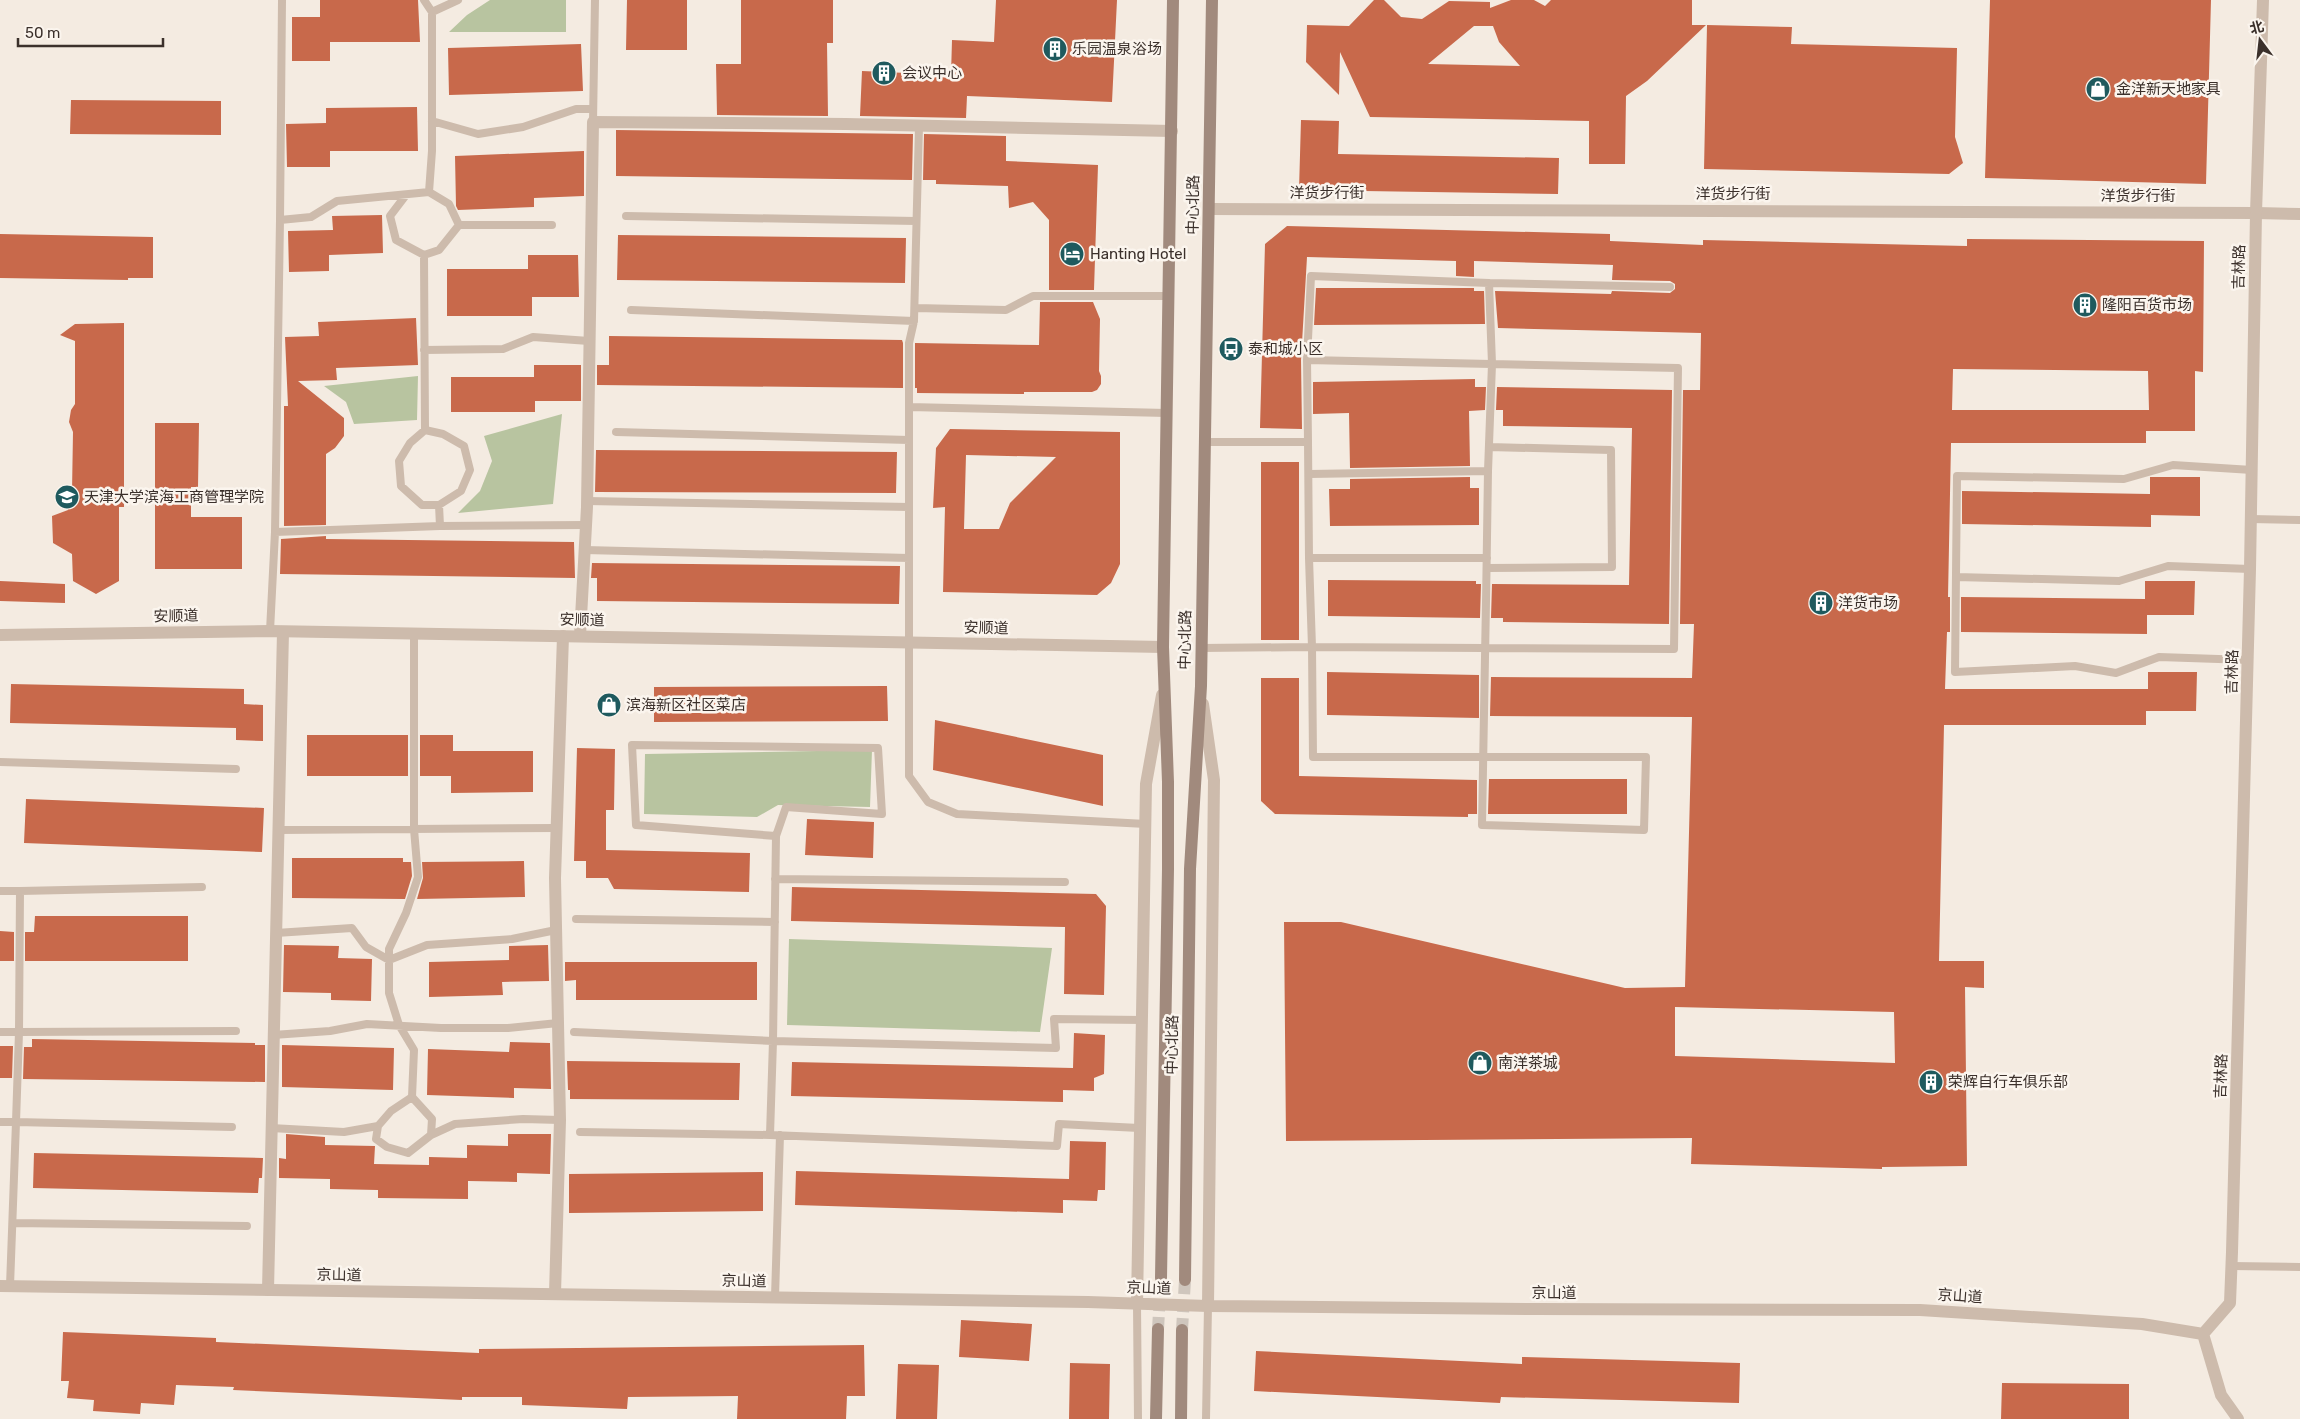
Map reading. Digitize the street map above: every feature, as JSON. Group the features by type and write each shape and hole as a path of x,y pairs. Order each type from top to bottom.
{"main road":[{"name":"中心北路","path":"1161,1278 1168,869 1162,646 1170,296 1173,0"},
{"name":"中心北路","path":"1185,1280 1190,869 1202,648 1212,0"},
{"path":"1156,1419 1158,1328"},
{"path":"1181,1419 1182,1330"}],"street":[{"name":"吉林路","path":"2204,1334 2230,1303 2248,660 2256,213 2263,0"},
{"path":"580,636 587,501 592,116 919,126 1172,131"},
{"name":"洋货步行街","path":"1209,209 2300,214"},
{"name":"安顺道","path":"0,635 270,631 909,644 1162,646"},
{"path":"268,1290 283,632"},
{"path":"555,1294 560,1120 556,828 563,636"},
{"path":"1137,1304 1146,784 1164,686"},
{"path":"1200,686 1214,780 1208,1306"},
{"name":"京山道","path":"5,1286 1088,1302 1208,1306 1920,1310 2142,1324 2204,1334"},
{"path":"2204,1334 2221,1395 2238,1419"}],"lane":[{"path":"270,631 275,532 282,0"},
{"path":"424,0 432,12 432,120 429,192"},
{"path":"432,12 458,0"},
{"path":"432,120 478,134 523,127 576,108 592,116 594,0"},
{"path":"919,126 914,321 909,343 909,776 928,802 956,814 1146,824"},
{"path":"280,220 311,217 337,200 429,192 449,204 459,225"},
{"path":"406,194 390,216 396,240 424,255 439,250 459,225"},
{"path":"626,216 916,221"},
{"path":"459,225 552,225"},
{"path":"424,255 425,430 410,443 399,461 401,486 422,505 439,505 461,491 470,470 464,446 443,434 425,430"},
{"path":"1489,283 1492,364 1488,471 1484,757 1482,825 1644,830 1646,757 1484,757 1313,757 1307,360 1311,276 1489,283 1670,287"},
{"path":"914,308 1006,310 1033,296 1170,296"},
{"path":"631,310 914,321"},
{"path":"424,350 503,349 532,337 589,341"},
{"path":"1202,648 1674,649 1678,368 1307,360"},
{"path":"909,406 1167,414"},
{"path":"616,432 909,440"},
{"path":"1206,442 1308,442"},
{"path":"1487,568 1612,567 1611,450 1489,447"},
{"path":"2248,660 2159,657 2116,673 2076,666 1955,672 1957,476 2124,479 2173,465 2252,470"},
{"path":"1310,474 1488,471"},
{"path":"587,501 909,507"},
{"path":"439,505 440,526"},
{"path":"2251,519 2300,520"},
{"path":"275,532 440,526 585,525"},
{"path":"585,550 909,558"},
{"path":"1309,558 1487,558"},
{"path":"1956,577 2119,581 2168,566 2250,569"},
{"path":"414,633 414,829 418,877 406,913 389,949 389,993 399,1025 414,1050 412,1097 432,1119 431,1135"},
{"path":"770,1135 776,836 786,807 882,814 878,748 632,745 636,825 776,836"},
{"path":"0,762 236,769"},
{"path":"278,830 556,828"},
{"path":"775,879 1065,882"},
{"path":"0,891 202,887"},
{"path":"5,1286 13,1224 19,1032 20,891"},
{"path":"576,919 775,922"},
{"path":"276,933 352,928 366,948 389,960 427,945 512,940 556,930"},
{"path":"574,1032 773,1041 1056,1048 1054,1019 1142,1020"},
{"path":"273,1035 330,1031 367,1024 508,1028 558,1023"},
{"path":"0,1032 236,1030"},
{"path":"412,1097 391,1111 378,1126 376,1139 387,1147 408,1153 431,1135 455,1124 523,1119 560,1120"},
{"path":"0,1122 232,1127"},
{"path":"580,1132 780,1135 1058,1146 1059,1124 1139,1128"},
{"path":"271,1128 344,1132 378,1126"},
{"path":"774,1297 780,1135"},
{"path":"13,1224 247,1226"},
{"path":"2231,1266 2300,1268"},
{"path":"1137,1304 1138,1419"},
{"path":"1206,1419 1208,1306"}],"green space":[{"path":"490,0 566,0 566,32 449,32 467,15"},
{"path":"418,376 417,420 354,424 346,402 324,386"},
{"path":"562,414 553,504 458,513 480,491 492,461 484,436"},
{"path":"872,750 870,807 778,805 757,817 644,814 645,754"},
{"path":"789,939 1052,948 1040,1032 787,1025"}],"building":[{"path":"320,0 418,0 420,42 330,42 330,61 292,61 292,17 320,17"},
{"path":"627,0 687,0 687,50 626,50"},
{"path":"741,0 833,0 833,43 827,43 828,116 717,115 716,64 741,64"},
{"name":"乐园温泉浴场","path":"996,0 1117,0 1112,102 967,96 966,118 860,116 862,71 951,75 952,40 994,42"},
{"path":"1374,0 1384,0 1401,17 1422,19 1449,1 1490,2 1490,8 1511,0 1534,0 1545,6 1551,0 1692,0 1692,25 1706,25 1647,81 1626,96 1625,164 1589,164 1589,121 1370,117 1340,52 1339,95 1306,62 1307,25 1349,26","holes":["1474,26 1493,26 1499,42 1520,66 1428,64"]},
{"name":"金洋新天地家具","path":"1990,0 2211,0 2206,184 1985,178"},
{"path":"1707,25 1792,27 1791,44 1957,48 1955,137 1963,163 1949,174 1704,169"},
{"path":"581,44 583,91 449,95 448,48"},
{"path":"71,100 221,101 221,135 70,134"},
{"path":"417,107 418,151 330,151 330,167 287,167 286,124 326,123 326,108"},
{"path":"1301,120 1339,121 1338,154 1559,158 1558,194 1299,190"},
{"path":"616,130 913,134 912,180 616,176"},
{"name":"Hanting Hotel","path":"924,134 1006,136 1006,161 1098,165 1094,290 1049,290 1049,220 1033,202 1009,208 1008,186 936,184 936,180 923,180"},
{"path":"584,151 584,196 534,198 534,207 458,210 456,206 455,156"},
{"path":"382,215 383,253 329,255 329,271 289,272 288,231 333,230 332,216"},
{"path":"1287,226 1610,234 1610,241 1703,245 1703,240 1967,246 1967,239 2204,241 2203,372 2195,371 2195,431 2146,431 2146,443 1951,443 1948,597 1950,597 1950,632 1947,632 1945,689 2148,689 2148,672 2197,672 2196,711 2146,711 2146,725 1944,725 1939,961 1984,961 1984,988 1965,987 1967,1166 1882,1167 1882,1169 1691,1164 1692,1138 1286,1141 1284,922 1341,922 1625,988 1685,987 1692,717 1490,716 1491,677 1692,678 1694,624 1680,624 1683,390 1700,390 1701,333 1498,328 1495,291 1611,294 1612,291 1670,293 1675,289 1675,284 1670,281 1612,280 1613,265 1474,261 1474,277 1456,276 1456,261 1307,257 1301,360 1302,429 1260,428 1265,244","holes":["1953,369 2148,371 2149,410 1952,410","1675,1007 1894,1012 1895,1063 1675,1056"]},
{"path":"0,234 153,237 153,278 128,278 128,280 0,278"},
{"path":"618,235 906,238 905,283 617,280"},
{"path":"528,255 578,255 579,297 532,297 532,316 447,316 447,269 528,269"},
{"path":"1316,288 1474,288 1474,291 1484,291 1485,324 1314,325"},
{"path":"1040,302 1093,302 1100,319 1099,371 1101,384 1097,390 1092,392 1024,392 1024,394 917,393 917,388 915,388 915,343 1039,345"},
{"path":"416,318 418,365 336,368 337,380 298,381 344,418 344,436 335,448 326,454 326,525 284,526 284,406 288,406 285,337 319,336 318,322"},
{"path":"124,323 124,507 119,507 119,581 96,594 73,581 72,554 53,543 52,516 68,510 65,496 72,492 73,432 69,422 71,410 75,404 75,341 60,335 75,324"},
{"path":"609,336 902,340 903,388 597,385 597,365 609,365"},
{"path":"534,365 581,365 581,401 535,401 535,412 451,412 451,377 534,377"},
{"path":"1475,379 1475,387 1486,387 1485,410 1469,411 1470,466 1350,468 1349,413 1313,414 1313,382"},
{"path":"1497,387 1672,390 1669,624 1503,622 1503,618 1491,618 1492,584 1629,585 1632,428 1503,426 1503,410 1496,410"},
{"path":"155,423 199,423 198,487 191,487 191,517 242,517 242,569 155,569"},
{"path":"950,429 1120,432 1120,564 1111,583 1097,595 943,592 945,507 933,508 936,448","holes":["966,455 1056,457 1010,503 999,529 964,529"]},
{"path":"596,450 897,452 896,493 595,492"},
{"path":"1261,462 1299,462 1299,640 1261,640"},
{"path":"1470,477 1470,488 1479,488 1479,525 1330,526 1329,489 1350,489 1350,479"},
{"path":"2150,477 2200,477 2200,516 2151,515 2151,527 1962,524 1962,491 2150,494"},
{"path":"326,536 326,539 574,542 575,578 280,574 281,539"},
{"path":"592,563 900,566 899,604 597,601 597,578 591,578"},
{"path":"1328,580 1476,581 1476,584 1481,584 1480,618 1328,616"},
{"path":"0,581 65,584 65,603 0,601"},
{"path":"2145,581 2195,581 2194,615 2147,615 2147,634 1961,632 1961,597 2145,599"},
{"path":"1327,672 1479,675 1479,718 1327,715"},
{"path":"1261,678 1299,678 1299,776 1477,780 1477,814 1468,814 1468,817 1275,814 1261,801"},
{"path":"11,684 244,689 244,704 263,705 263,741 236,740 236,728 10,723"},
{"path":"887,686 888,721 654,722 654,687"},
{"path":"935,720 1103,755 1103,806 933,770"},
{"path":"307,735 408,735 408,776 307,776"},
{"path":"420,735 453,735 453,751 533,751 533,792 451,793 451,776 420,776"},
{"path":"577,748 615,749 614,810 606,810 606,850 750,853 749,892 614,889 608,878 586,878 586,861 574,861"},
{"path":"1489,779 1627,779 1627,814 1488,814"},
{"path":"26,799 264,808 262,852 24,843"},
{"path":"807,819 874,822 873,858 805,855"},
{"path":"292,858 403,858 403,862 411,862 412,876 405,899 292,898"},
{"path":"524,861 525,897 417,899 423,878 422,862"},
{"path":"792,887 1096,894 1106,906 1104,995 1064,994 1065,927 791,921"},
{"path":"35,916 188,916 188,961 25,961 25,932 34,932"},
{"path":"0,931 14,932 14,961 0,961"},
{"path":"284,945 339,946 338,958 372,959 371,1001 331,1000 331,993 283,992"},
{"path":"548,945 549,981 502,982 503,995 429,997 429,962 509,960 509,946"},
{"path":"565,962 757,962 757,1000 576,1000 576,980 565,981"},
{"path":"1074,1033 1105,1035 1104,1074 1094,1078 1094,1091 1063,1090 1063,1102 791,1096 792,1062 1073,1068"},
{"path":"32,1039 255,1043 255,1045 265,1045 265,1082 23,1079 24,1047 32,1047"},
{"path":"510,1042 550,1043 551,1089 514,1088 514,1098 427,1095 428,1049 509,1052"},
{"path":"282,1045 394,1048 393,1090 282,1087"},
{"path":"0,1046 13,1046 12,1078 0,1078"},
{"path":"567,1061 740,1063 739,1100 570,1099"},
{"path":"286,1134 325,1137 325,1145 375,1146 374,1164 429,1165 429,1157 467,1158 467,1145 508,1146 508,1134 551,1134 550,1174 517,1173 517,1182 468,1181 468,1199 378,1198 378,1190 330,1189 330,1179 279,1178 279,1158 286,1159"},
{"path":"1070,1141 1106,1142 1105,1190 1098,1190 1097,1201 1063,1200 1063,1213 795,1205 796,1171 1069,1179"},
{"path":"34,1153 263,1158 262,1178 259,1178 258,1193 33,1188"},
{"path":"763,1172 763,1211 569,1213 569,1174"},
{"path":"961,1320 1032,1324 1029,1361 959,1357"},
{"path":"63,1332 216,1338 216,1342 479,1353 479,1349 864,1345 865,1396 847,1396 846,1419 737,1419 738,1396 628,1397 627,1409 522,1405 522,1397 462,1397 462,1400 233,1390 234,1387 176,1385 174,1405 141,1403 140,1414 93,1411 94,1400 67,1398 69,1381 61,1381"},
{"path":"1256,1351 1522,1364 1522,1357 1740,1363 1739,1403 1501,1397 1500,1403 1254,1391"},
{"path":"1070,1363 1110,1364 1109,1419 1069,1419"},
{"path":"898,1364 939,1365 937,1419 896,1419"},
{"path":"2002,1383 2129,1384 2129,1419 2001,1419"}],"tunnel":[{"path":"1158,1329 1161,1278"},
{"path":"1182,1330 1185,1280"}],"place":[{"name":"乐园温泉浴场","path":"1055,49"},
{"name":"会议中心","path":"884,73"},
{"name":"金洋新天地家具","path":"2098,89"},
{"name":"Hanting Hotel","path":"1072,254"},
{"name":"隆阳百货市场","path":"2085,305"},
{"name":"泰和城小区","path":"1231,349"},
{"name":"天津大学滨海工商管理学院","path":"67,497"},
{"name":"洋货市场","path":"1821,603"},
{"name":"滨海新区社区菜店","path":"609,705"},
{"name":"南洋茶城","path":"1480,1063"},
{"name":"荣辉自行车俱乐部","path":"1931,1082"}]}
